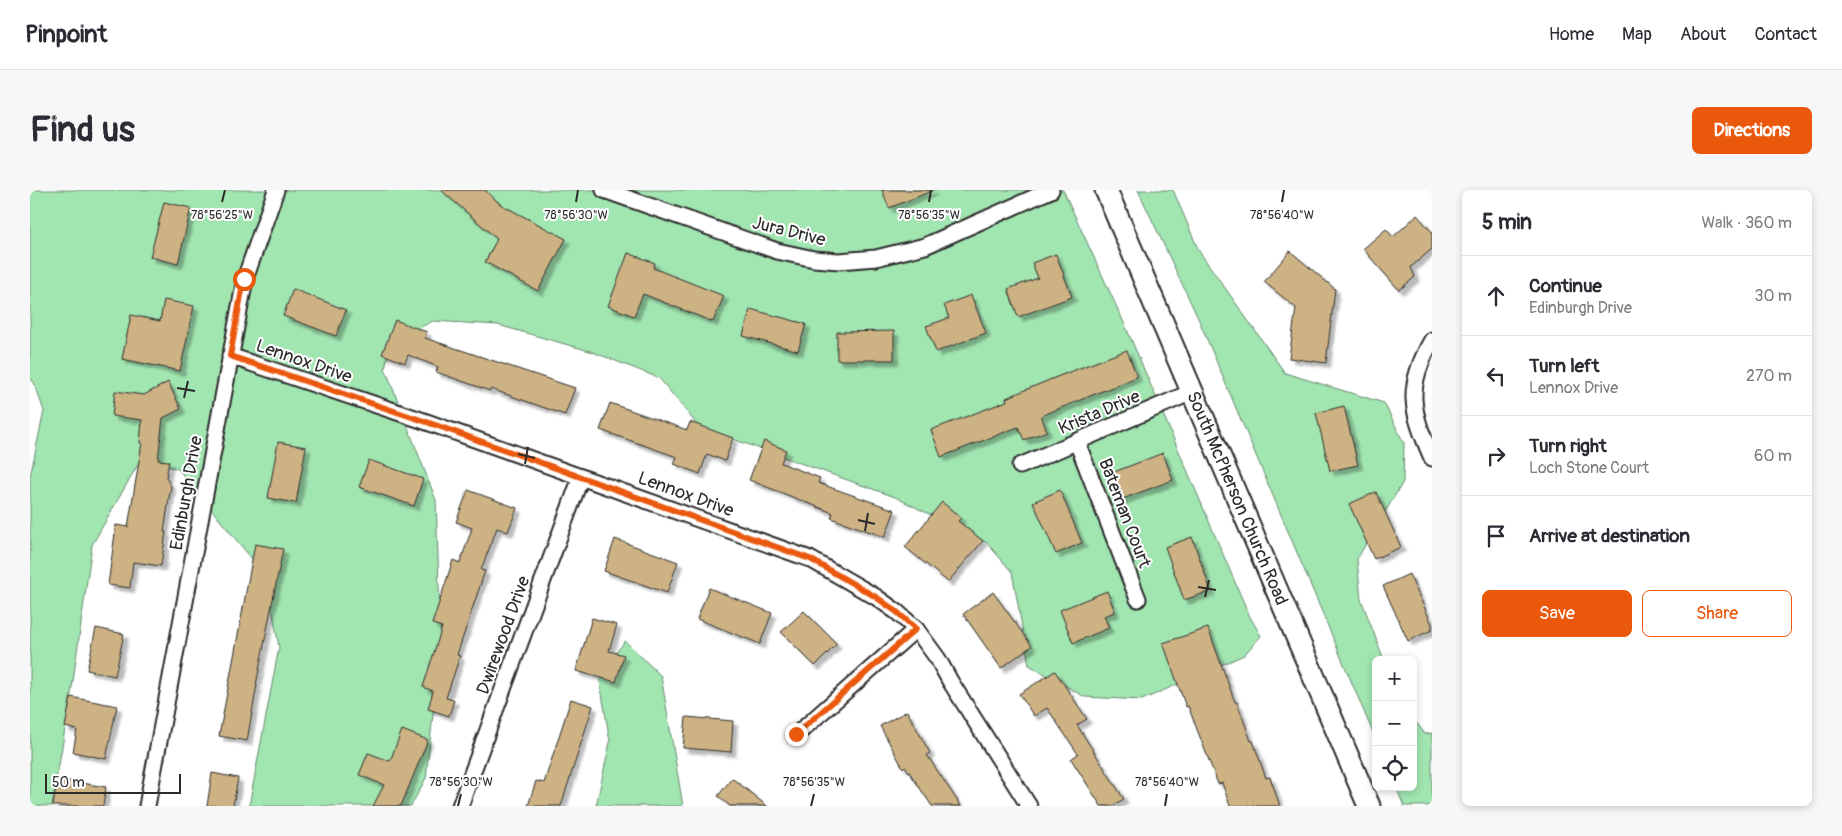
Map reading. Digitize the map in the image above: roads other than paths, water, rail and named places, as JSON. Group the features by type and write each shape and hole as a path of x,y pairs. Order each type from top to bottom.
{"main road":[{"name":"South McPherson Church Road","path":"1106,190 1369,806"}],"street":[{"name":"Edinburgh Drive","path":"146,806 244,279 276,190"},
{"name":"Jura Drive","path":"604,190 777,251 814,259 839,261 876,258 925,246 1051,190"},
{"path":"1432,340 1421,359 1414,384 1413,404 1419,428 1432,458"},
{"name":"Lennox Drive","path":"230,356 424,421 810,559 876,597 916,629 938,658 950,681 1030,806"},
{"name":"Krista Drive","path":"1020,466 1192,392"},
{"name":"Bateman Court","path":"1077,442 1138,598"},
{"name":"Dwirewood Drive","path":"460,806 581,477"},
{"path":"796,734 916,629"}]}
